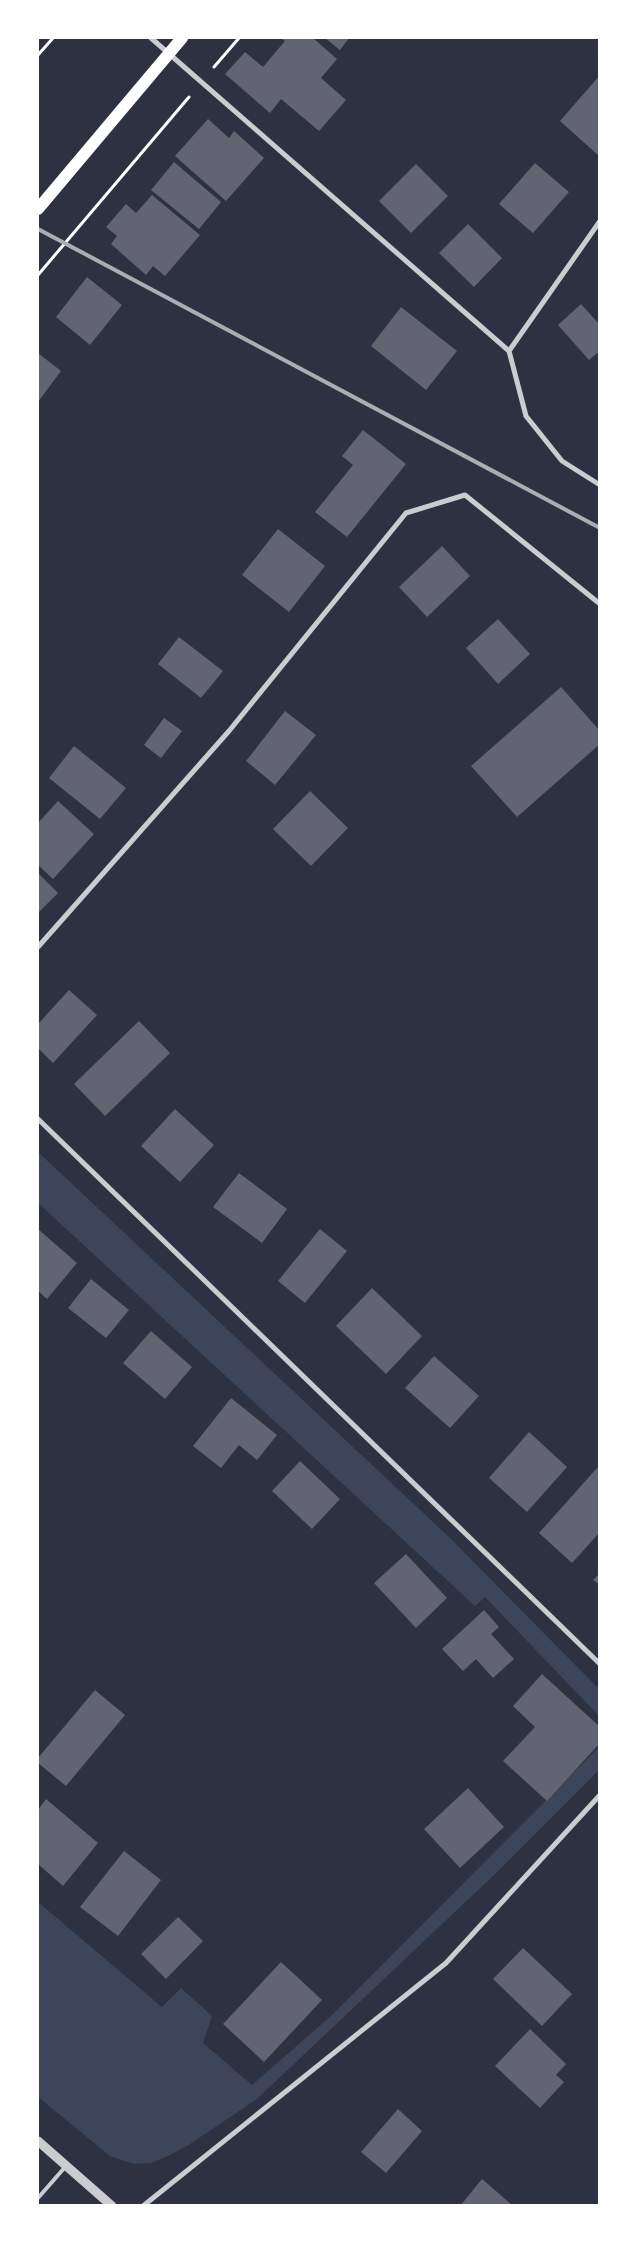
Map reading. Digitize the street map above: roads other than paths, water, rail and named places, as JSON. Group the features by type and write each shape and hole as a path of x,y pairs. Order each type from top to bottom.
{"main road":[{"path":"38,209 182,38"}],"street":[{"path":"151,38 200,83 509,350 526,416 562,461 600,485"},
{"path":"509,350 600,221"},
{"path":"38,946 229,731 406,513 465,495 600,604"},
{"path":"38,1119 600,1664"},
{"path":"143,2206 446,1963 600,1794"},
{"path":"38,2141 112,2206"}],"lane":[{"path":"38,2198 66,2166"}],"railway":[{"path":"38,229 600,528"}]}
